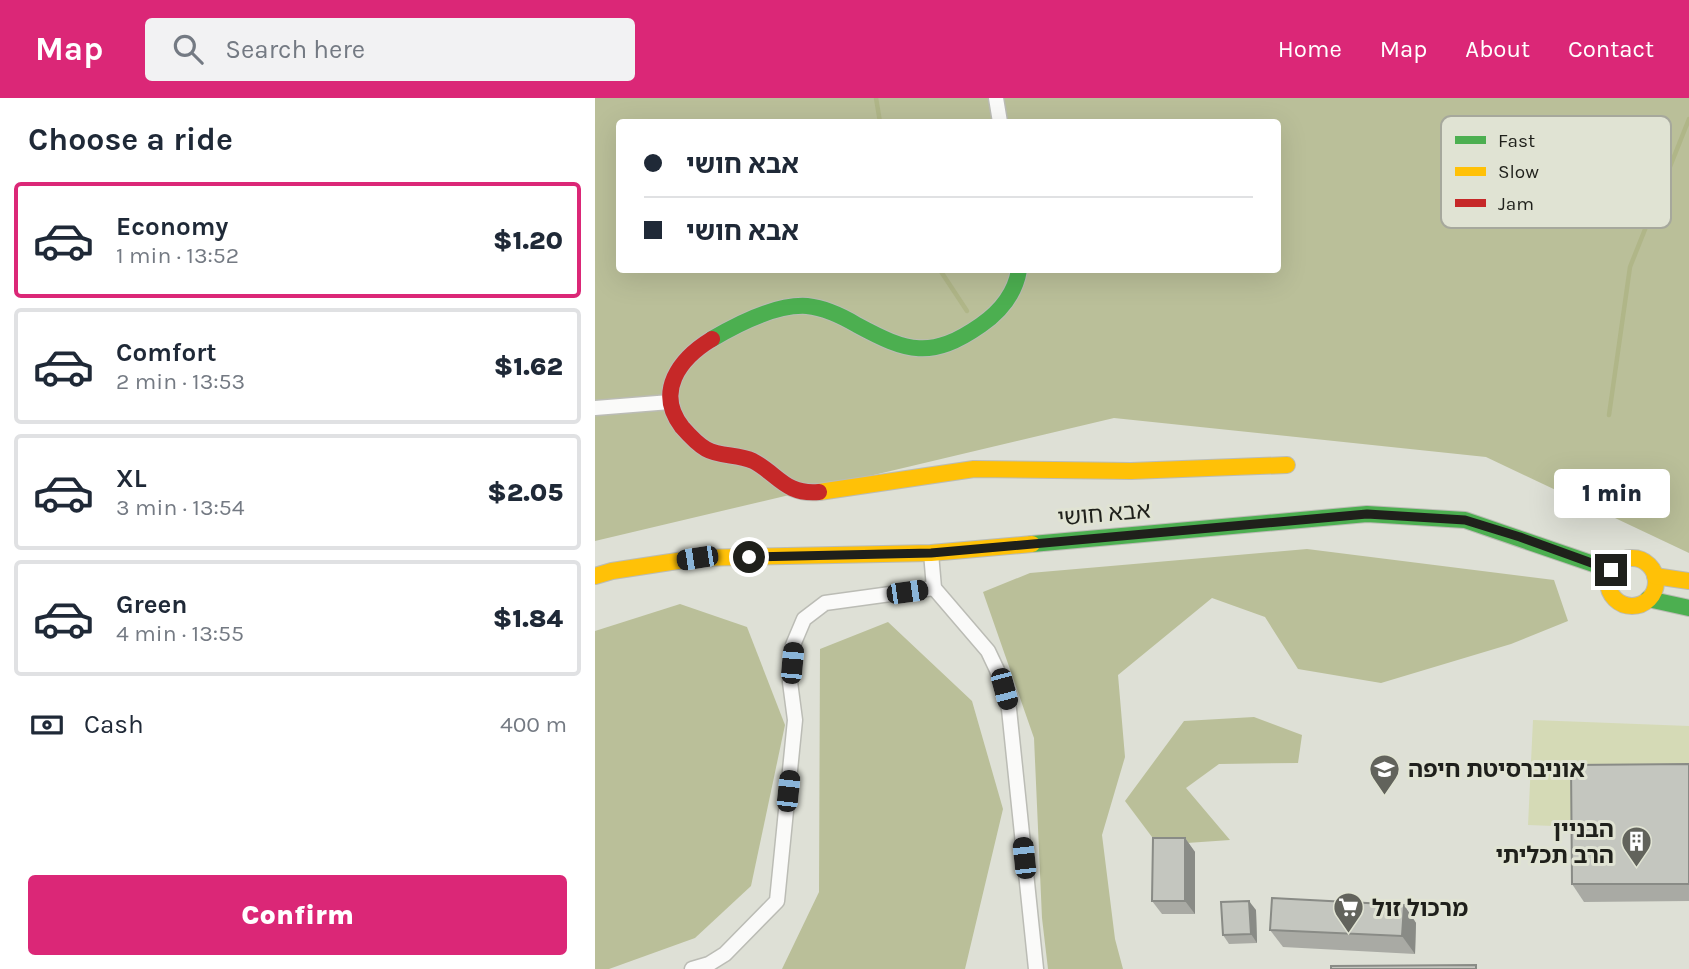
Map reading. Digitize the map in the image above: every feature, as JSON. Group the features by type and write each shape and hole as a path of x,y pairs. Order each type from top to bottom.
{"main road":[{"path":"1019,273 1010,298 1000,309 977,329 942,346 914,349 891,344 846,317 819,307 800,304 758,317 695,350 680,368 672,385 670,402 685,431 698,444 709,451 750,459 776,481 800,492 815,493 974,469 1131,471 1287,465"},
{"name":"אבא חושי","path":"595,576 697,558 931,553 1367,514 1465,520 1611,570"},
{"path":"1649,599 1655,589 1655,576 1648,564 1635,558 1621,560 1611,570 1608,583 1609,591 1619,603 1631,606 1649,599 1689,607"},
{"path":"1655,576 1689,581"}],"street":[{"path":"996,98 1000,119"},
{"path":"595,408 670,402"},
{"path":"931,553 934,588 988,651 1004,689 1009,709 1036,969"},
{"path":"692,969 709,964 725,954 777,901 795,720 790,682 793,645 804,619 825,603 934,588"}],"green space":[{"path":"595,98 1689,98 1689,553 1486,457 1114,418 595,541"},
{"path":"1307,549 1554,580 1568,621 1511,644 1381,683 1298,669 1265,617 1212,598 1118,675 1125,757 1102,835 1115,939 1123,969 1048,969 1042,918 1034,738 983,592 1030,573"},
{"path":"680,604 747,627 785,725 751,886 695,938 609,969 595,969 595,631"},
{"path":"888,622 972,701 1003,809 965,969 782,969 819,892 820,649"},
{"path":"1254,717 1302,735 1298,763 1219,764 1186,788 1230,840 1158,845 1125,801 1184,721"},
{"path":"1533,720 1689,726 1689,776 1579,827 1528,825"}],"building":[{"name":"הבניין הרב תכליתי","path":"1689,764 1689,884 1572,884 1571,765"},
{"path":"1153,838 1185,838 1185,901 1152,901"},
{"path":"1272,898 1404,905 1402,936 1270,930"},
{"path":"1249,901 1251,934 1223,935 1221,902"},
{"path":"1476,965 1476,969 1331,969 1331,966"}],"waterway":[{"path":"876,98 880,119"},
{"path":"1671,164 1689,119"},
{"path":"1609,415 1630,267 1646,228"},
{"path":"942,273 967,311"}],"traffic: fast":[{"path":"712,339 770,311 807,306 833,313 890,341 905,346 933,348 963,336 995,314 1010,294 1018,273"},
{"path":"1032,544 1367,514 1465,520 1611,570"},
{"path":"1648,599 1689,608"}],"traffic: slow":[{"path":"819,492 974,469 1131,471 1287,465"},
{"path":"595,576 697,558 931,553 1032,544"},
{"path":"1632,558 1649,565 1656,582 1649,599 1632,606 1615,599 1608,582 1615,565 1632,558"},
{"path":"1655,576 1689,581"}],"traffic: jam":[{"path":"712,339 690,356 675,377 671,401 674,414 682,427 706,449 753,461 790,487 819,492"}],"place":[{"name":"אוניברסיטת חיפה","path":"1385,796"},
{"name":"הבניין הרב תכליתי","path":"1637,869"},
{"name":"מרכול זול","path":"1349,935"}],"route":[{"path":"749,557 931,553 1367,514 1465,520 1611,570"}]}
